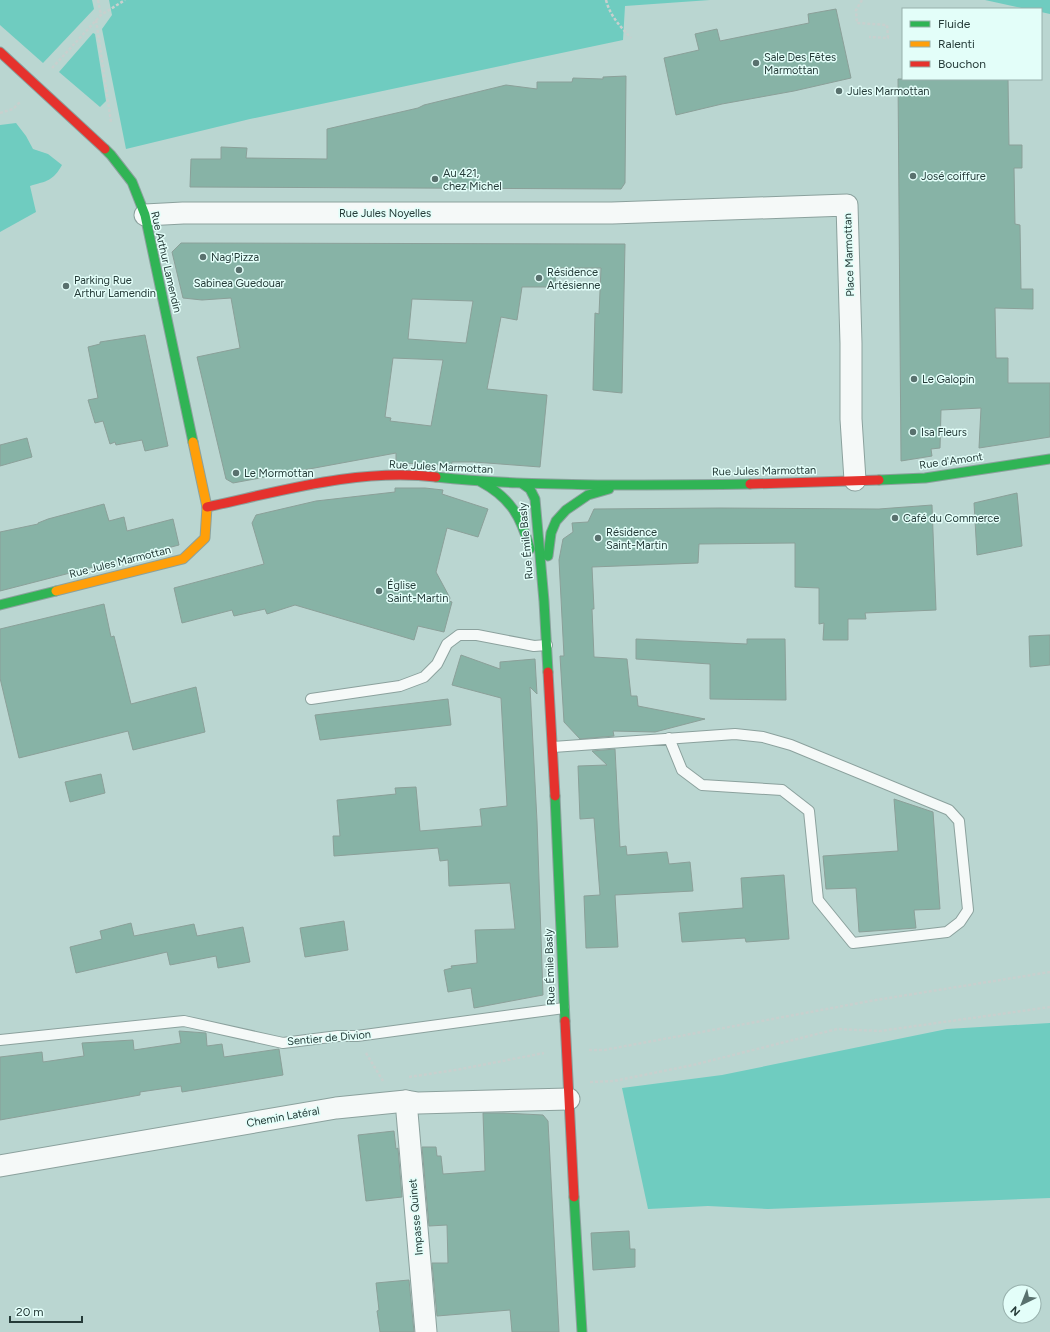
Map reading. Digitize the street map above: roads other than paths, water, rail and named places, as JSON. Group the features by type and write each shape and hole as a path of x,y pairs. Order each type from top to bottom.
{"street":[{"name":"Rue Arthur Lamendin","path":"0,52 111,155 132,182 145,215 207,507"},
{"name":"Place Marmottan","path":"624,213 847,205 851,343 851,419 855,480"},
{"name":"Rue Jules Noyelles","path":"145,215 183,213 624,213"},
{"name":"Rue d'Amont","path":"855,480 925,478 1050,459"},
{"name":"Rue Jules Marmottan","path":"0,605 183,559 205,538 207,507 339,479 379,475 523,484 624,485 748,484 855,480"},
{"name":"Rue Émile Basly","path":"480,482 494,488 504,496 519,516 527,537 544,601"},
{"name":"Rue Émile Basly","path":"523,484 529,486 534,492 544,601 568,1091 582,1332"},
{"name":"Rue Émile Basly","path":"544,601 551,533 556,521 566,510 588,495 624,485"},
{"name":"Chemin Latéral","path":"0,1166 336,1108 406,1101 418,1103 568,1091"},
{"name":"Impasse Quinet","path":"406,1101 426,1332"}],"lane":[{"path":"311,699 400,686 424,677 437,664 447,644 460,635 477,635 534,646 547,645"},
{"path":"552,747 669,738 735,734 763,737 791,745 949,810 959,821 968,910 960,922 947,932 854,943 818,900 809,811 782,790 702,785 682,770 669,738"},
{"name":"Sentier de Divion","path":"0,1040 184,1021 283,1043 338,1036 357,1036 564,1008"}],"place":[{"name":"Sale Des Fêtes Marmottan","path":"756,63"},
{"name":"Jules Marmottan","path":"839,91"},
{"name":"José coiffure","path":"913,176"},
{"name":"Au 421, chez Michel","path":"435,179"},
{"name":"Nag'Pizza","path":"203,257"},
{"name":"Sabinea Guedouar","path":"239,270"},
{"name":"Résidence Artésienne","path":"539,278"},
{"name":"Parking Rue Arthur Lamendin","path":"66,286"},
{"name":"Le Galopin","path":"914,379"},
{"name":"Isa Fleurs","path":"913,432"},
{"name":"Le Mormottan","path":"236,473"},
{"name":"Café du Commerce","path":"895,518"},
{"name":"Résidence Saint-Martin","path":"598,538"},
{"name":"Église Saint-Martin","path":"379,591"}]}
